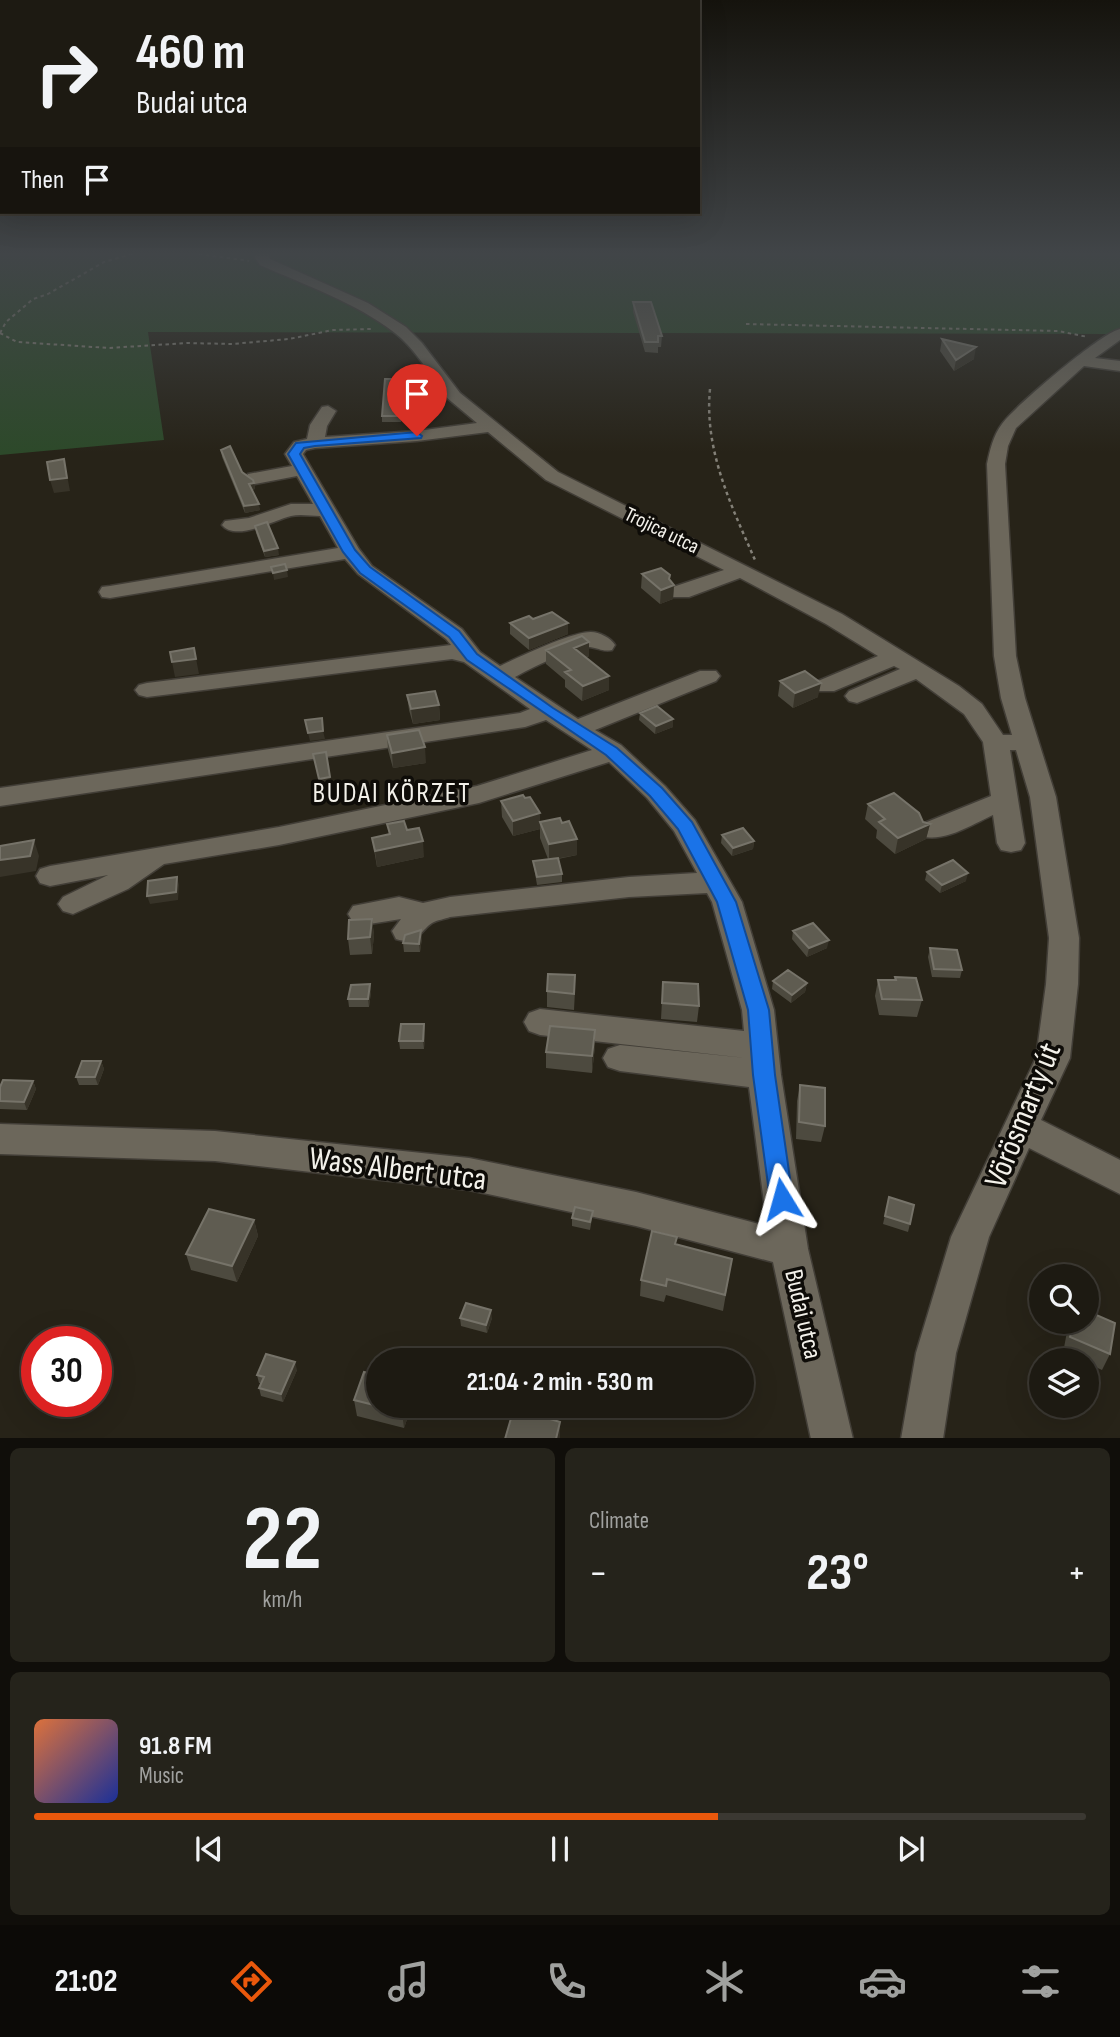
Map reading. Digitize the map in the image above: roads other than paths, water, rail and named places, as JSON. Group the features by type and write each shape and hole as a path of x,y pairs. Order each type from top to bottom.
{"street":[{"name":"Trojica utca","path":"384,319 410,339 450,392 552,476 834,619 918,670 973,709 1012,742 1004,801 1011,843"},
{"path":"1012,742 1013,698 1005,656 996,464 999,446 1009,426 1081,361 1113,338"},
{"path":"1081,361 1120,366"},
{"path":"402,390 450,392"},
{"path":"315,443 319,425 327,418 328,411"},
{"path":"255,478 301,470 294,454 295,449 315,443 417,436 494,426"},
{"name":"Budai utca","path":"301,470 326,510 346,552 365,570 454,634 485,666 548,711 612,751 656,792 685,826 727,902 758,1010 762,1062 789,1249 832,1438"},
{"path":"232,525 251,524 291,510 326,510"},
{"path":"294,574 333,568 346,552"},
{"path":"110,593 346,552"},
{"path":"681,592 748,574"},
{"path":"146,690 452,652 485,666 536,657 591,639 604,645"},
{"path":"485,666 542,643"},
{"path":"826,686 896,657"},
{"path":"858,696 918,670"},
{"path":"578,730 708,676"},
{"path":"0,797 525,720 548,711"},
{"name":"Vörösmarty út","path":"922,1438 936,1353 971,1237 1053,1058 1062,984 1064,937 1043,797 1012,742"},
{"path":"50,876 279,836 479,794 581,764 612,751"},
{"path":"932,830 1004,801"},
{"path":"73,904 118,881 156,856"},
{"path":"363,914 399,908 415,922 450,907 629,887 715,882"},
{"path":"540,1022 731,1041 762,1062"},
{"path":"620,1058 762,1062"},
{"path":"1022,1127 1120,1178"},
{"name":"Wass Albert utca","path":"0,1139 215,1146 469,1174 636,1209 789,1249"}],"district":[{"name":"BUDAI KÖRZET","path":"392,792"}]}
